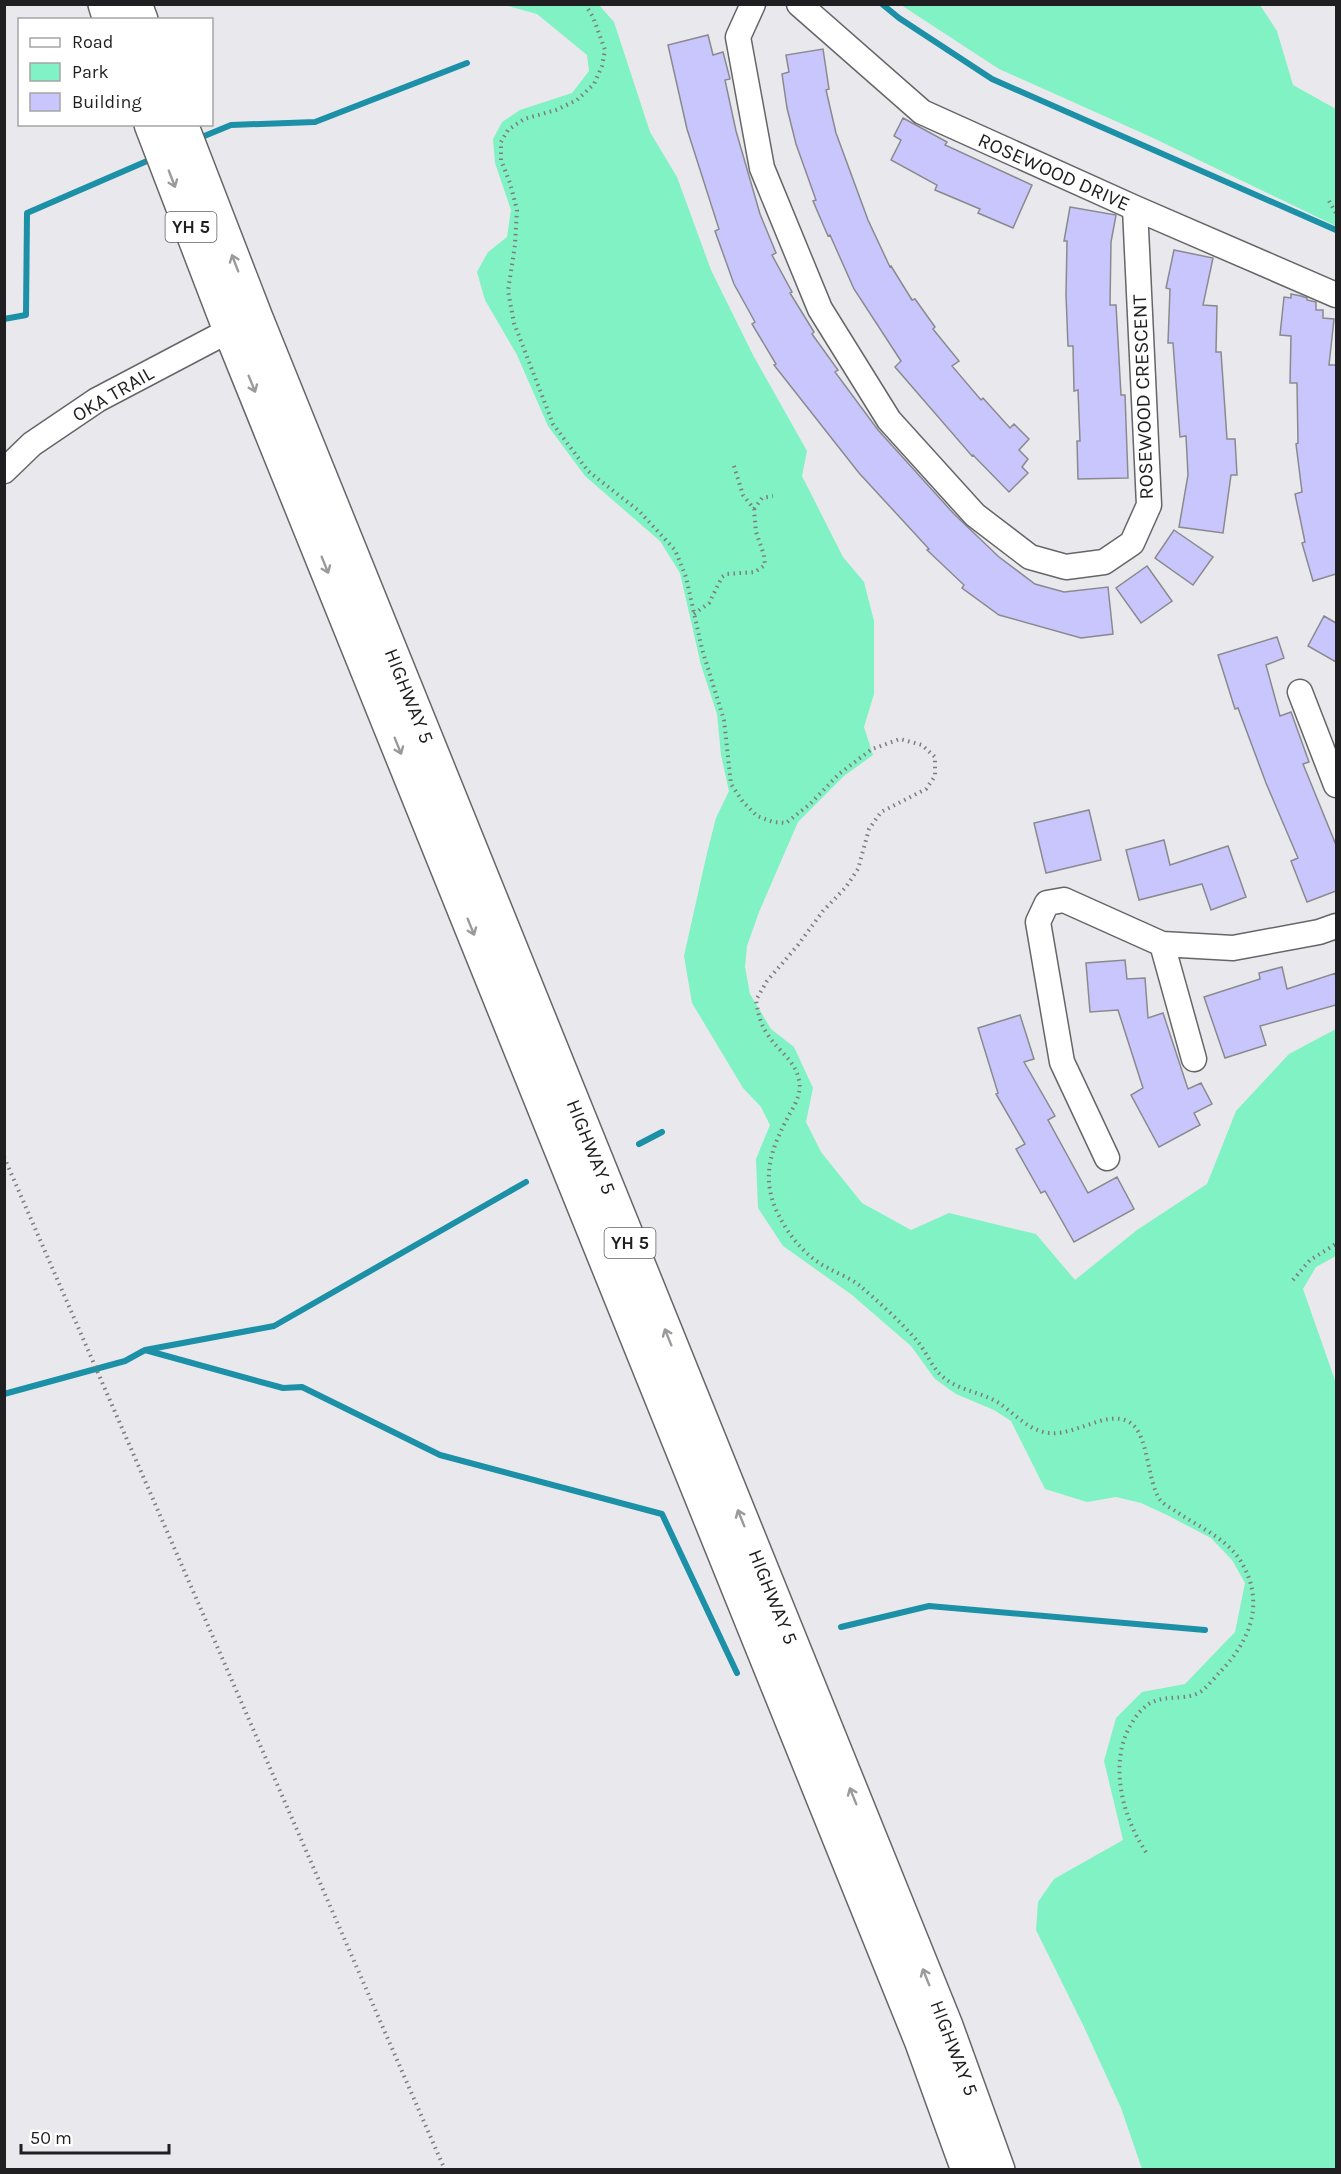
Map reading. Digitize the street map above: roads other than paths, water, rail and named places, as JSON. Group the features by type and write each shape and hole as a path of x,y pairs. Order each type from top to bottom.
{"highway":[{"name":"HIGHWAY 5","path":"152,126 230,330 921,2040 968,2169"},
{"name":"HIGHWAY 5","path":"182,126 261,329 946,2026 998,2169"}],"street":[{"name":"ROSEWOOD CRESCENT","path":"753,4 738,37 762,168 820,309 889,420 975,515 1030,557 1066,567 1104,562 1132,543 1149,505 1135,208"},
{"name":"ROSEWOOD DRIVE","path":"800,4 922,112 1336,295"},
{"name":"OKA TRAIL","path":"4,471 32,444 96,400 230,330"},
{"path":"1300,692 1336,785"},
{"path":"1107,1158 1062,1062 1038,922 1047,903 1064,900 1162,944 1233,948 1319,932 1336,926"},
{"path":"1162,944 1194,1059"}],"waterway":[{"path":"882,4 899,18 992,79 1336,230"},
{"path":"197,139 231,125 315,122 467,63"},
{"path":"4,319 26,315 27,213 154,158"},
{"path":"639,1144 662,1132"},
{"path":"4,1394 125,1361 145,1350 274,1326 526,1182"},
{"path":"145,1350 283,1388 302,1387 440,1455 662,1514 737,1673"},
{"path":"841,1627 929,1606 1205,1630"}]}
